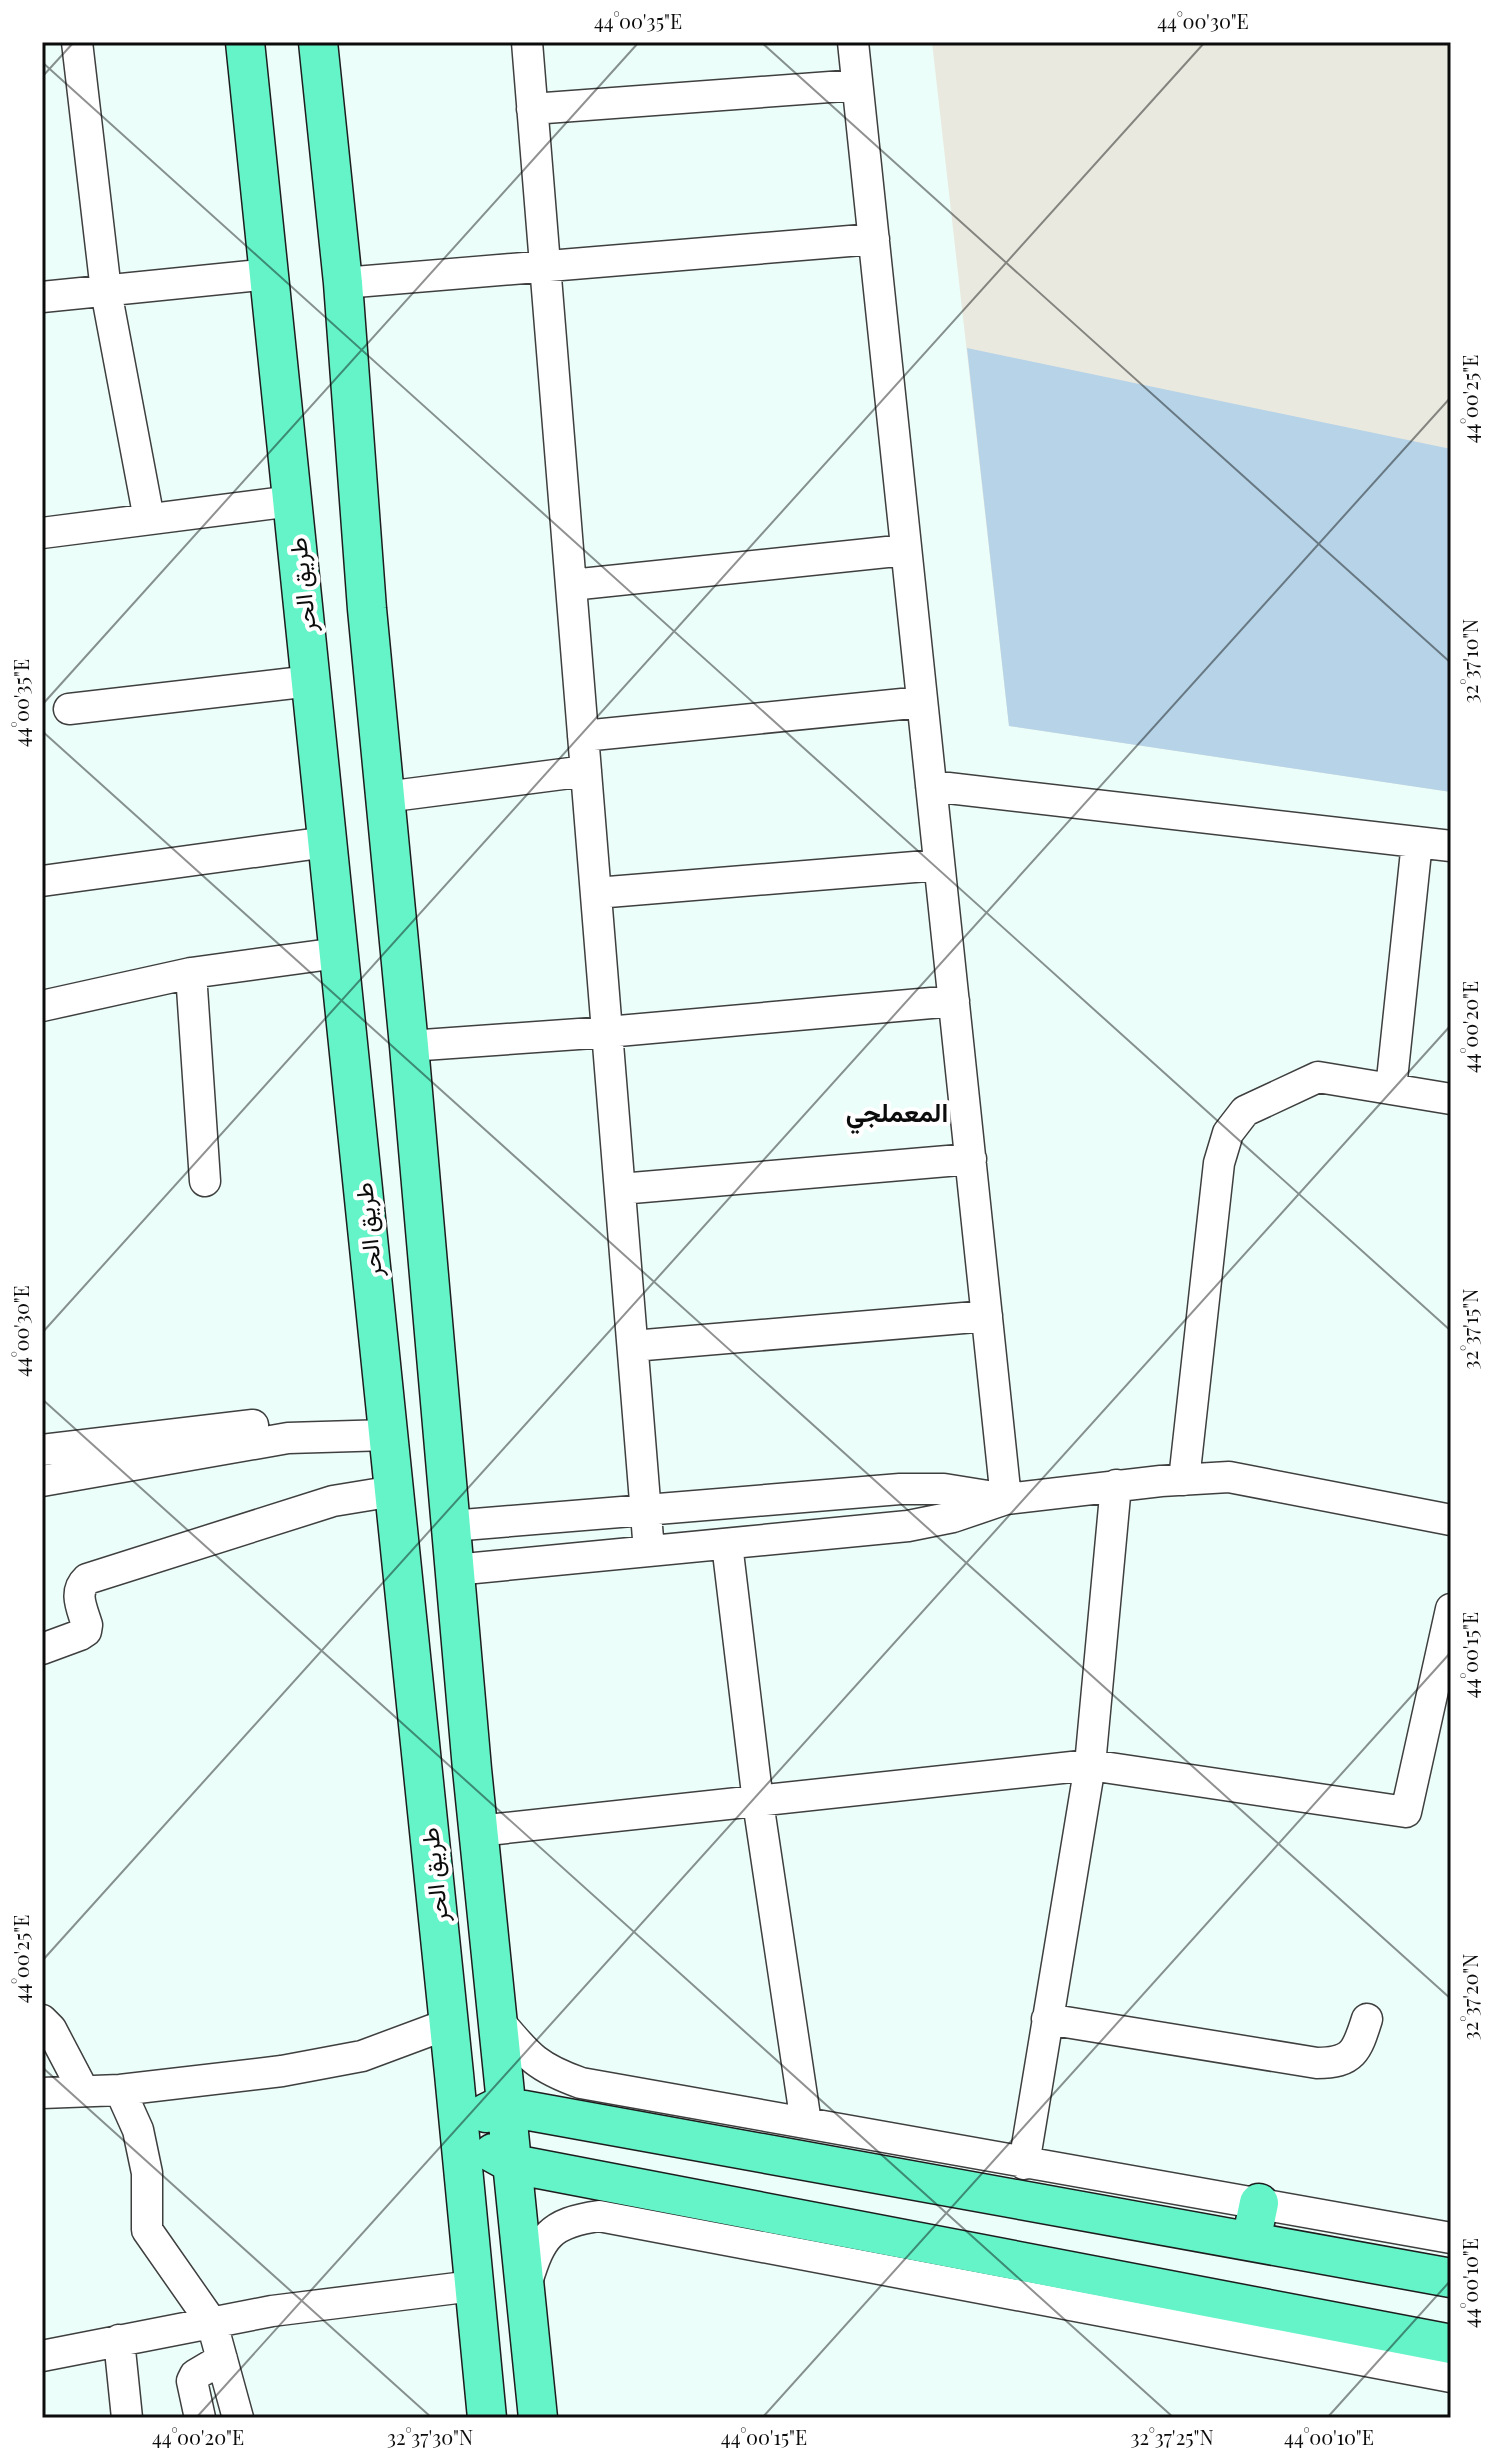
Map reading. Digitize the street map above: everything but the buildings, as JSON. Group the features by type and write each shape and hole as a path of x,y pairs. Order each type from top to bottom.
{"main road":[{"name":"طريق الحر","path":"245,42 448,2024 462,2131 473,2286 487,2418"},
{"name":"طريق الحر","path":"318,42 343,283 367,609 409,1046 472,1769 538,2418"},
{"path":"304,621 326,630 338,629 359,618 367,609"},
{"path":"310,676 319,663 342,657 353,660 373,674"},
{"path":"423,1777 449,1783 472,1769"},
{"path":"428,1826 454,1819 478,1831"},
{"path":"1451,2278 506,2096 462,2092 462,2131 479,2168 488,2166 513,2170 1320,2336 1451,2344"},
{"path":"1251,2241 1259,2203"}],"street":[{"path":"77,42 106,291 149,519"},
{"path":"527,42 649,1551"},
{"path":"853,42 1006,1499"},
{"path":"532,109 857,85"},
{"path":"343,283 874,239"},
{"path":"42,297 269,274"},
{"path":"42,533 292,501"},
{"path":"571,585 906,550"},
{"path":"69,709 310,676"},
{"path":"583,736 922,702"},
{"path":"385,797 586,771"},
{"path":"931,786 1451,846"},
{"path":"42,881 327,842"},
{"path":"1391,1089 1417,842"},
{"path":"596,893 939,865"},
{"path":"42,1006 191,973 338,953"},
{"path":"191,973 205,1181"},
{"path":"409,1046 954,1001"},
{"path":"1184,1480 1219,1163 1228,1133 1245,1111 1318,1077 1451,1099"},
{"path":"620,1189 971,1159"},
{"path":"633,1346 987,1316"},
{"path":"42,1450 260,1424 288,1438"},
{"path":"42,1481 288,1438 388,1435"},
{"path":"454,1570 908,1526 953,1517 1006,1499 1116,1485 1229,1477 1451,1520"},
{"path":"1024,2164 1090,1765 1116,1485"},
{"path":"451,1526 922,1488 1006,1499"},
{"path":"42,1649 86,1631 78,1593 80,1585 87,1579 333,1501 394,1491"},
{"path":"727,1544 758,1802 806,2123"},
{"path":"478,1831 1090,1765 1406,1812 1451,1609"},
{"path":"1047,2019 1327,2063 1336,2063 1350,2055 1360,2041 1367,2019"},
{"path":"42,2020 51,2029 83,2090"},
{"path":"498,2020 528,2056 551,2072 581,2083 1451,2238"},
{"path":"42,2093 120,2090 282,2071 362,2056 448,2024"},
{"path":"120,2090 138,2130 147,2173 147,2230 212,2323 238,2418"},
{"path":"525,2288 537,2250 554,2230 576,2219 599,2216 1320,2336 1451,2377"},
{"path":"42,2356 272,2311 473,2286"},
{"path":"119,2340 127,2418"},
{"path":"200,2418 192,2381 195,2375 222,2359"}],"shaded area":[{"path":"932,42 1451,42 1451,792 1009,726"},
{"path":"967,348 1451,449 1451,792 1009,726"}],"district":[{"name":"المعملجي","path":"897,1111"}]}
